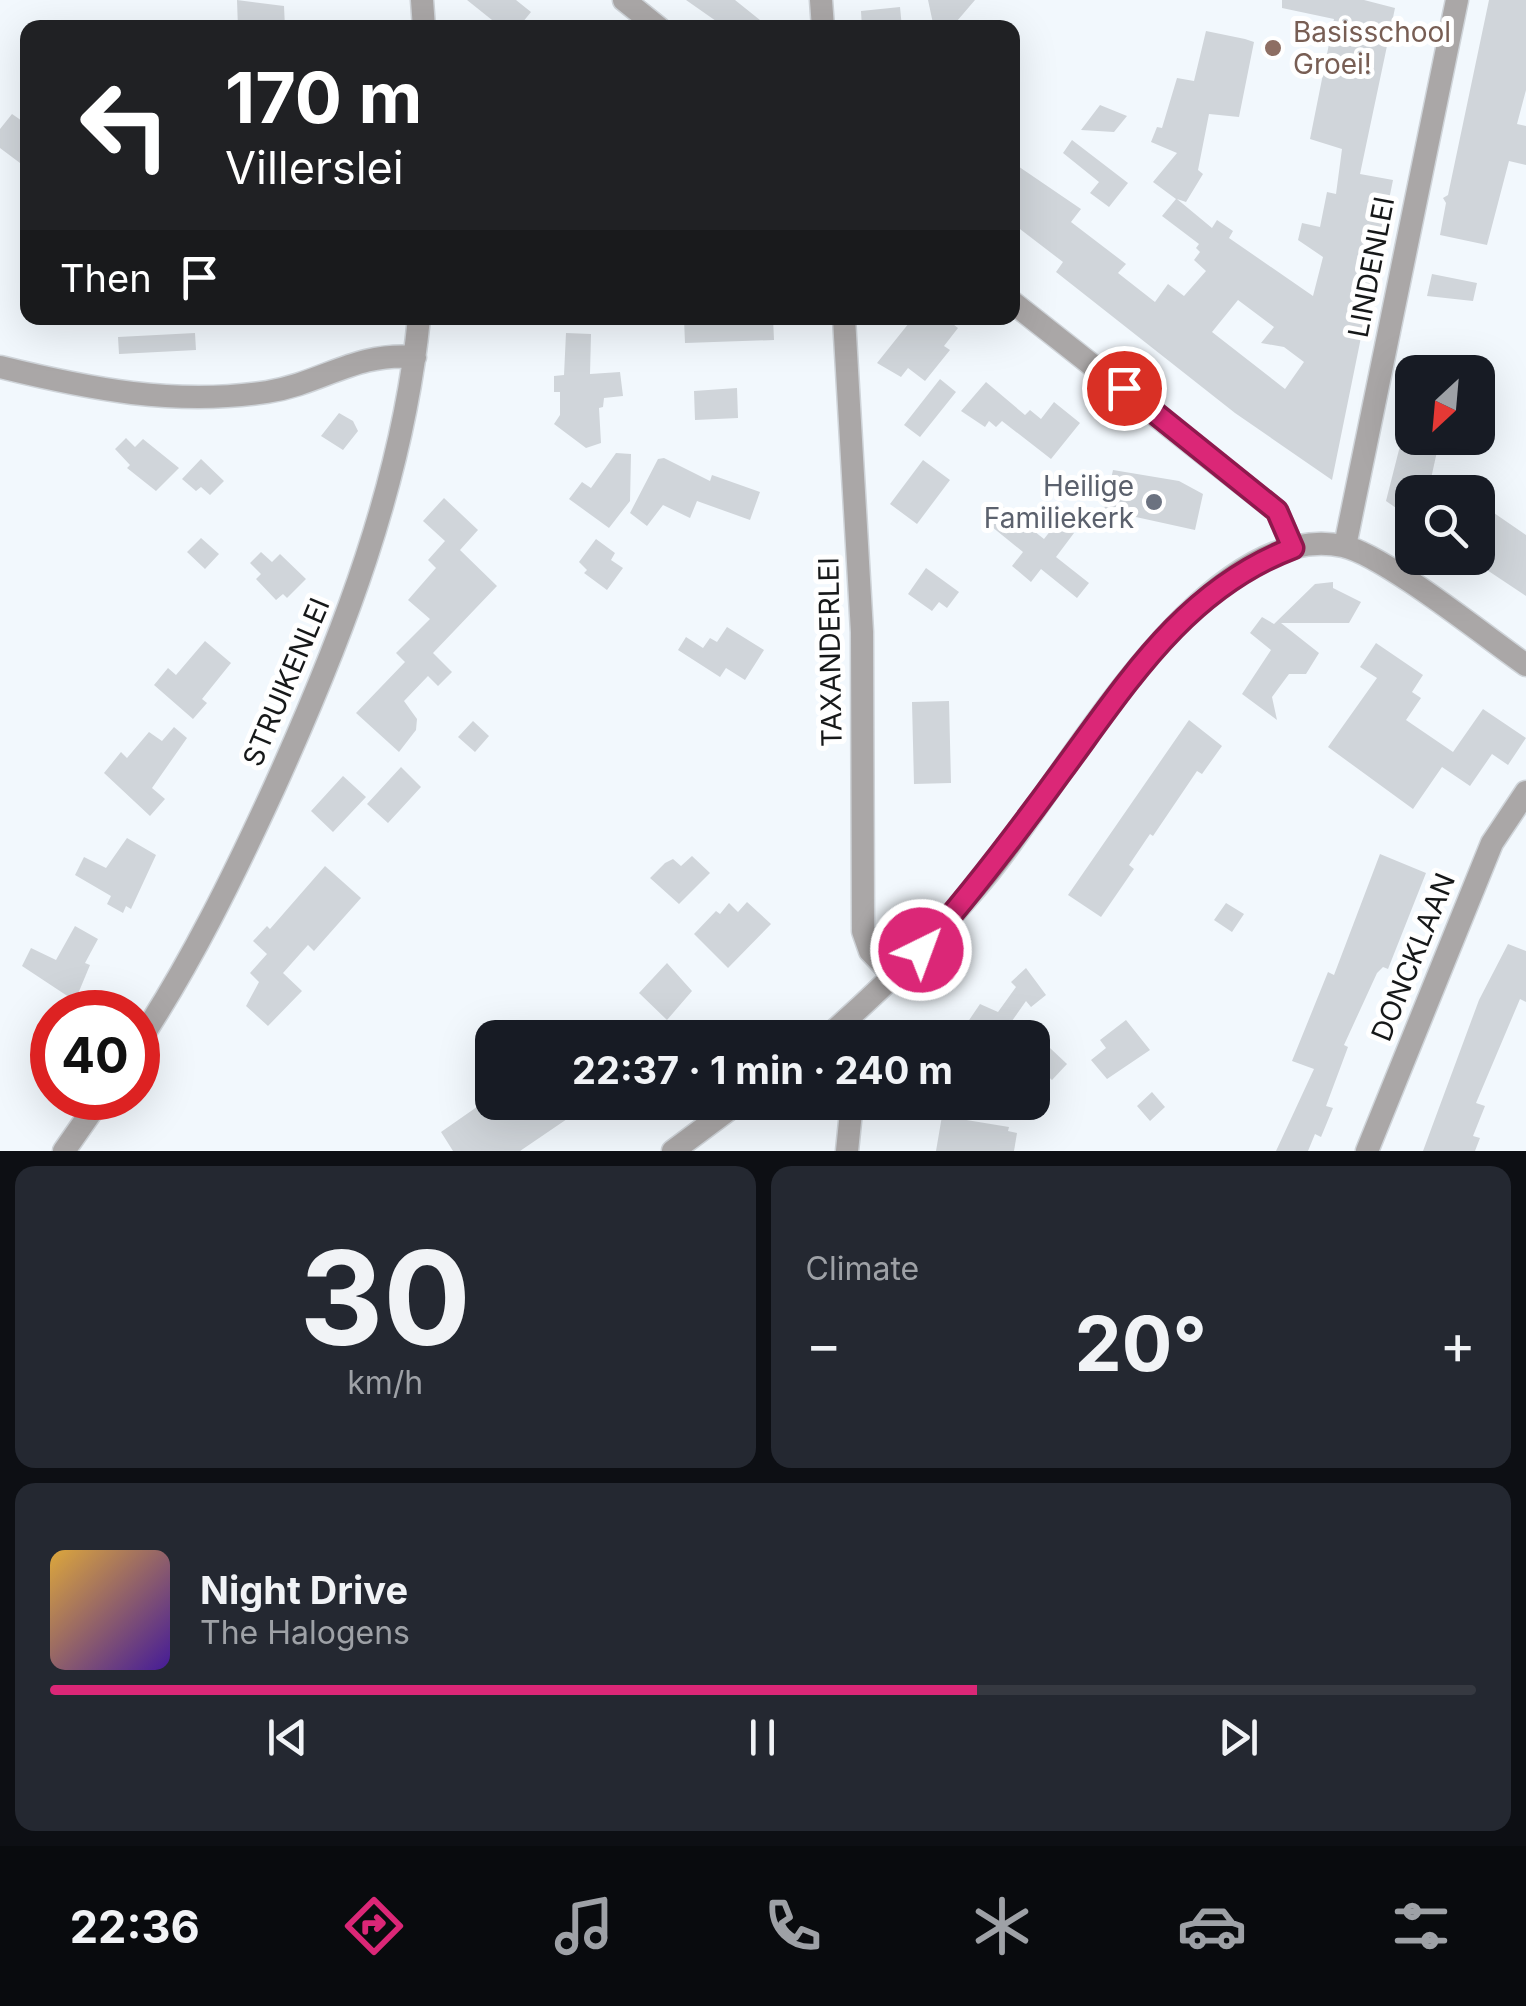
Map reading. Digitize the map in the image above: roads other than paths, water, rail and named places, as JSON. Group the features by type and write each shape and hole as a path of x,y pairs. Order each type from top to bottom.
{"street":[{"path":"624,0 649,20"},
{"name":"LINDENLEI","path":"1345,546 1458,0"},
{"path":"1020,308 1277,511 1293,548"},
{"name":"STRUIKENLEI","path":"160,1004 236,870 318,690 352,603 396,455 419,325"},
{"name":"TAXANDERLEI","path":"844,325 862,632 863,931 870,952 893,975"},
{"path":"0,366 145,398 269,392 381,354 416,357"},
{"path":"846,1020 992,868 1161,639 1214,592 1252,566 1293,548 1345,546 1376,562 1526,665"},
{"name":"DONCKLAAN","path":"1367,1151 1492,842 1526,792"},
{"path":"64,1151 86,1120"},
{"path":"673,1151 715,1120"},
{"path":"847,1151 850,1120"}],"place":[{"name":"Basisschool Groei!","path":"1273,48"},
{"name":"Heilige Familiekerk","path":"1154,502"}]}
